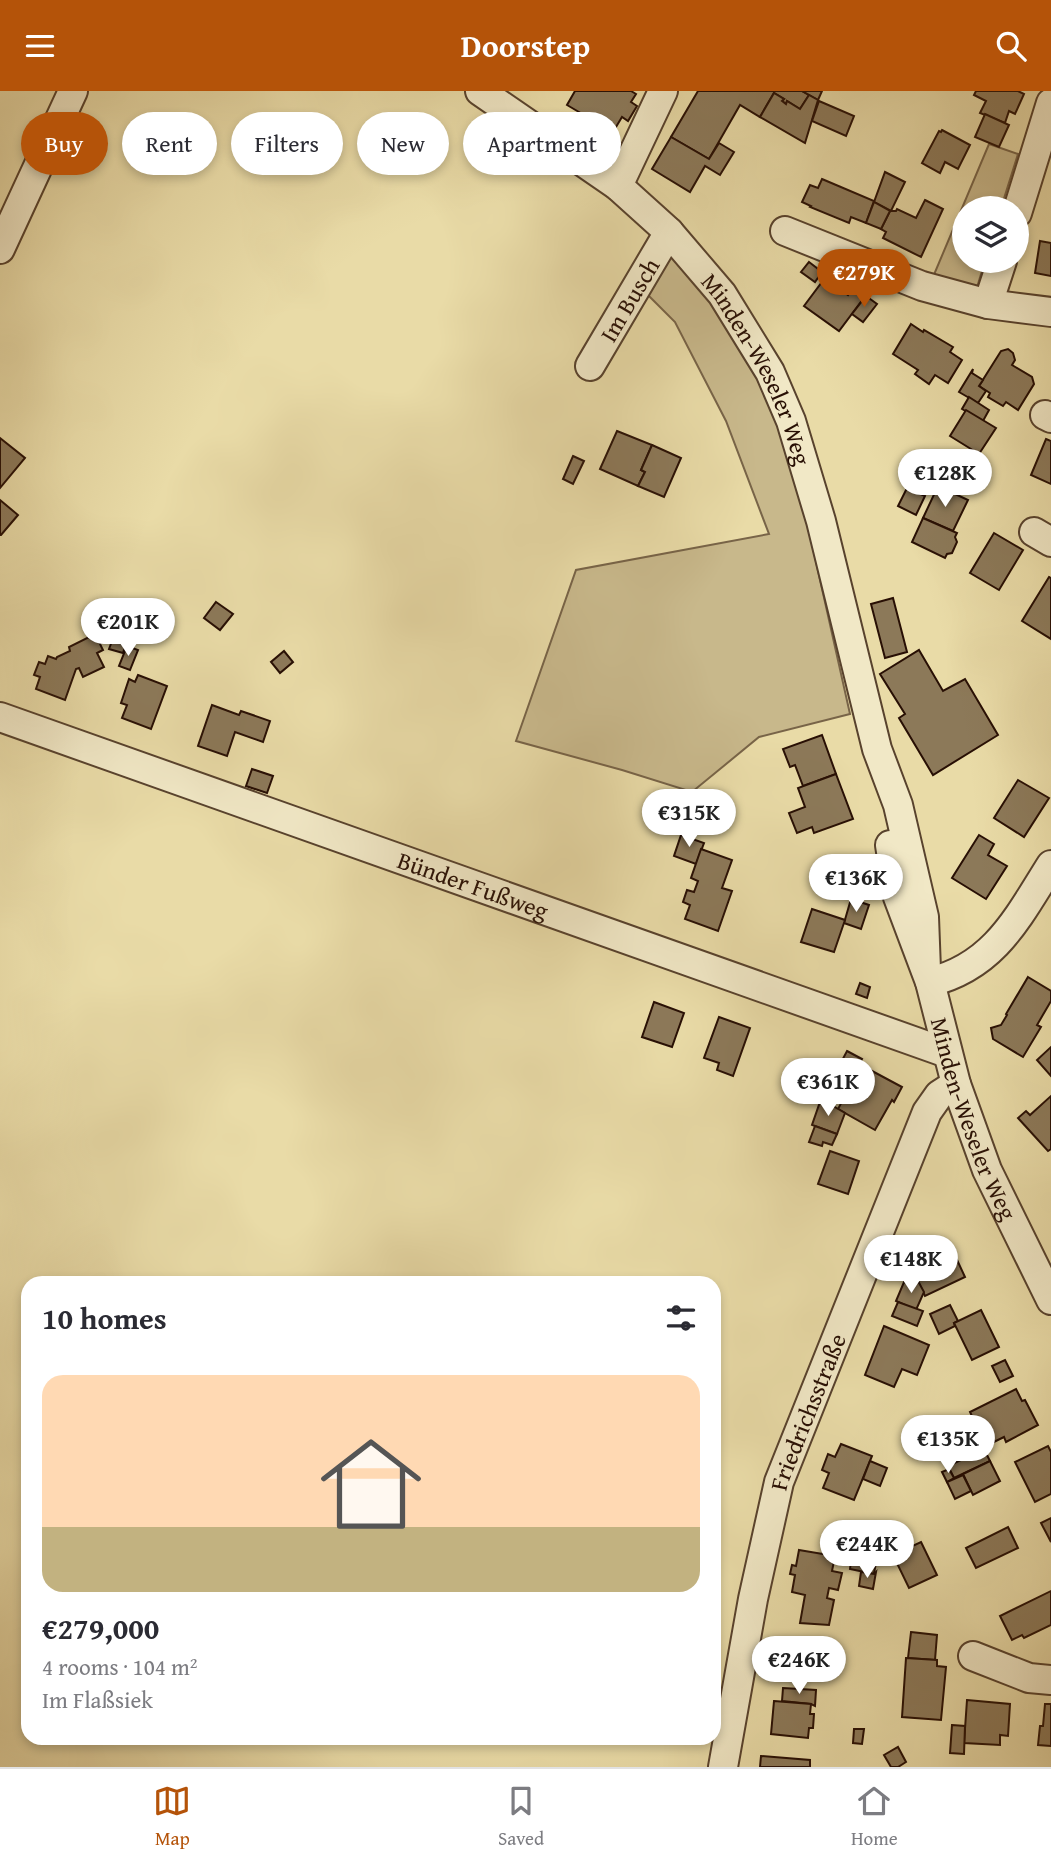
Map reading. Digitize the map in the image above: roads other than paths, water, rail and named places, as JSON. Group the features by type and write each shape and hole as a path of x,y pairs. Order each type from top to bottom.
{"street":[{"path":"3,237 73,91"},
{"name":"Minden-Weseler Weg","path":"480,91 618,186 669,232 722,294 770,372 791,421 821,521 877,749 880,788 898,897 928,976 956,1084 987,1170 1051,1300"},
{"path":"618,186 663,91"},
{"path":"1022,196 1051,103"},
{"path":"785,231 922,286 988,304 1051,312"},
{"name":"Im Busch","path":"590,366 669,232"},
{"path":"988,304 998,273"},
{"name":"Bünder Fußweg","path":"0,717 947,1053"},
{"path":"928,976 966,969 984,957 1018,917 1051,865"},
{"name":"Friedrichsstraße","path":"723,1767 752,1599 779,1482 927,1112 939,1095 956,1084"},
{"path":"973,1656 1029,1678 1051,1680"}]}
